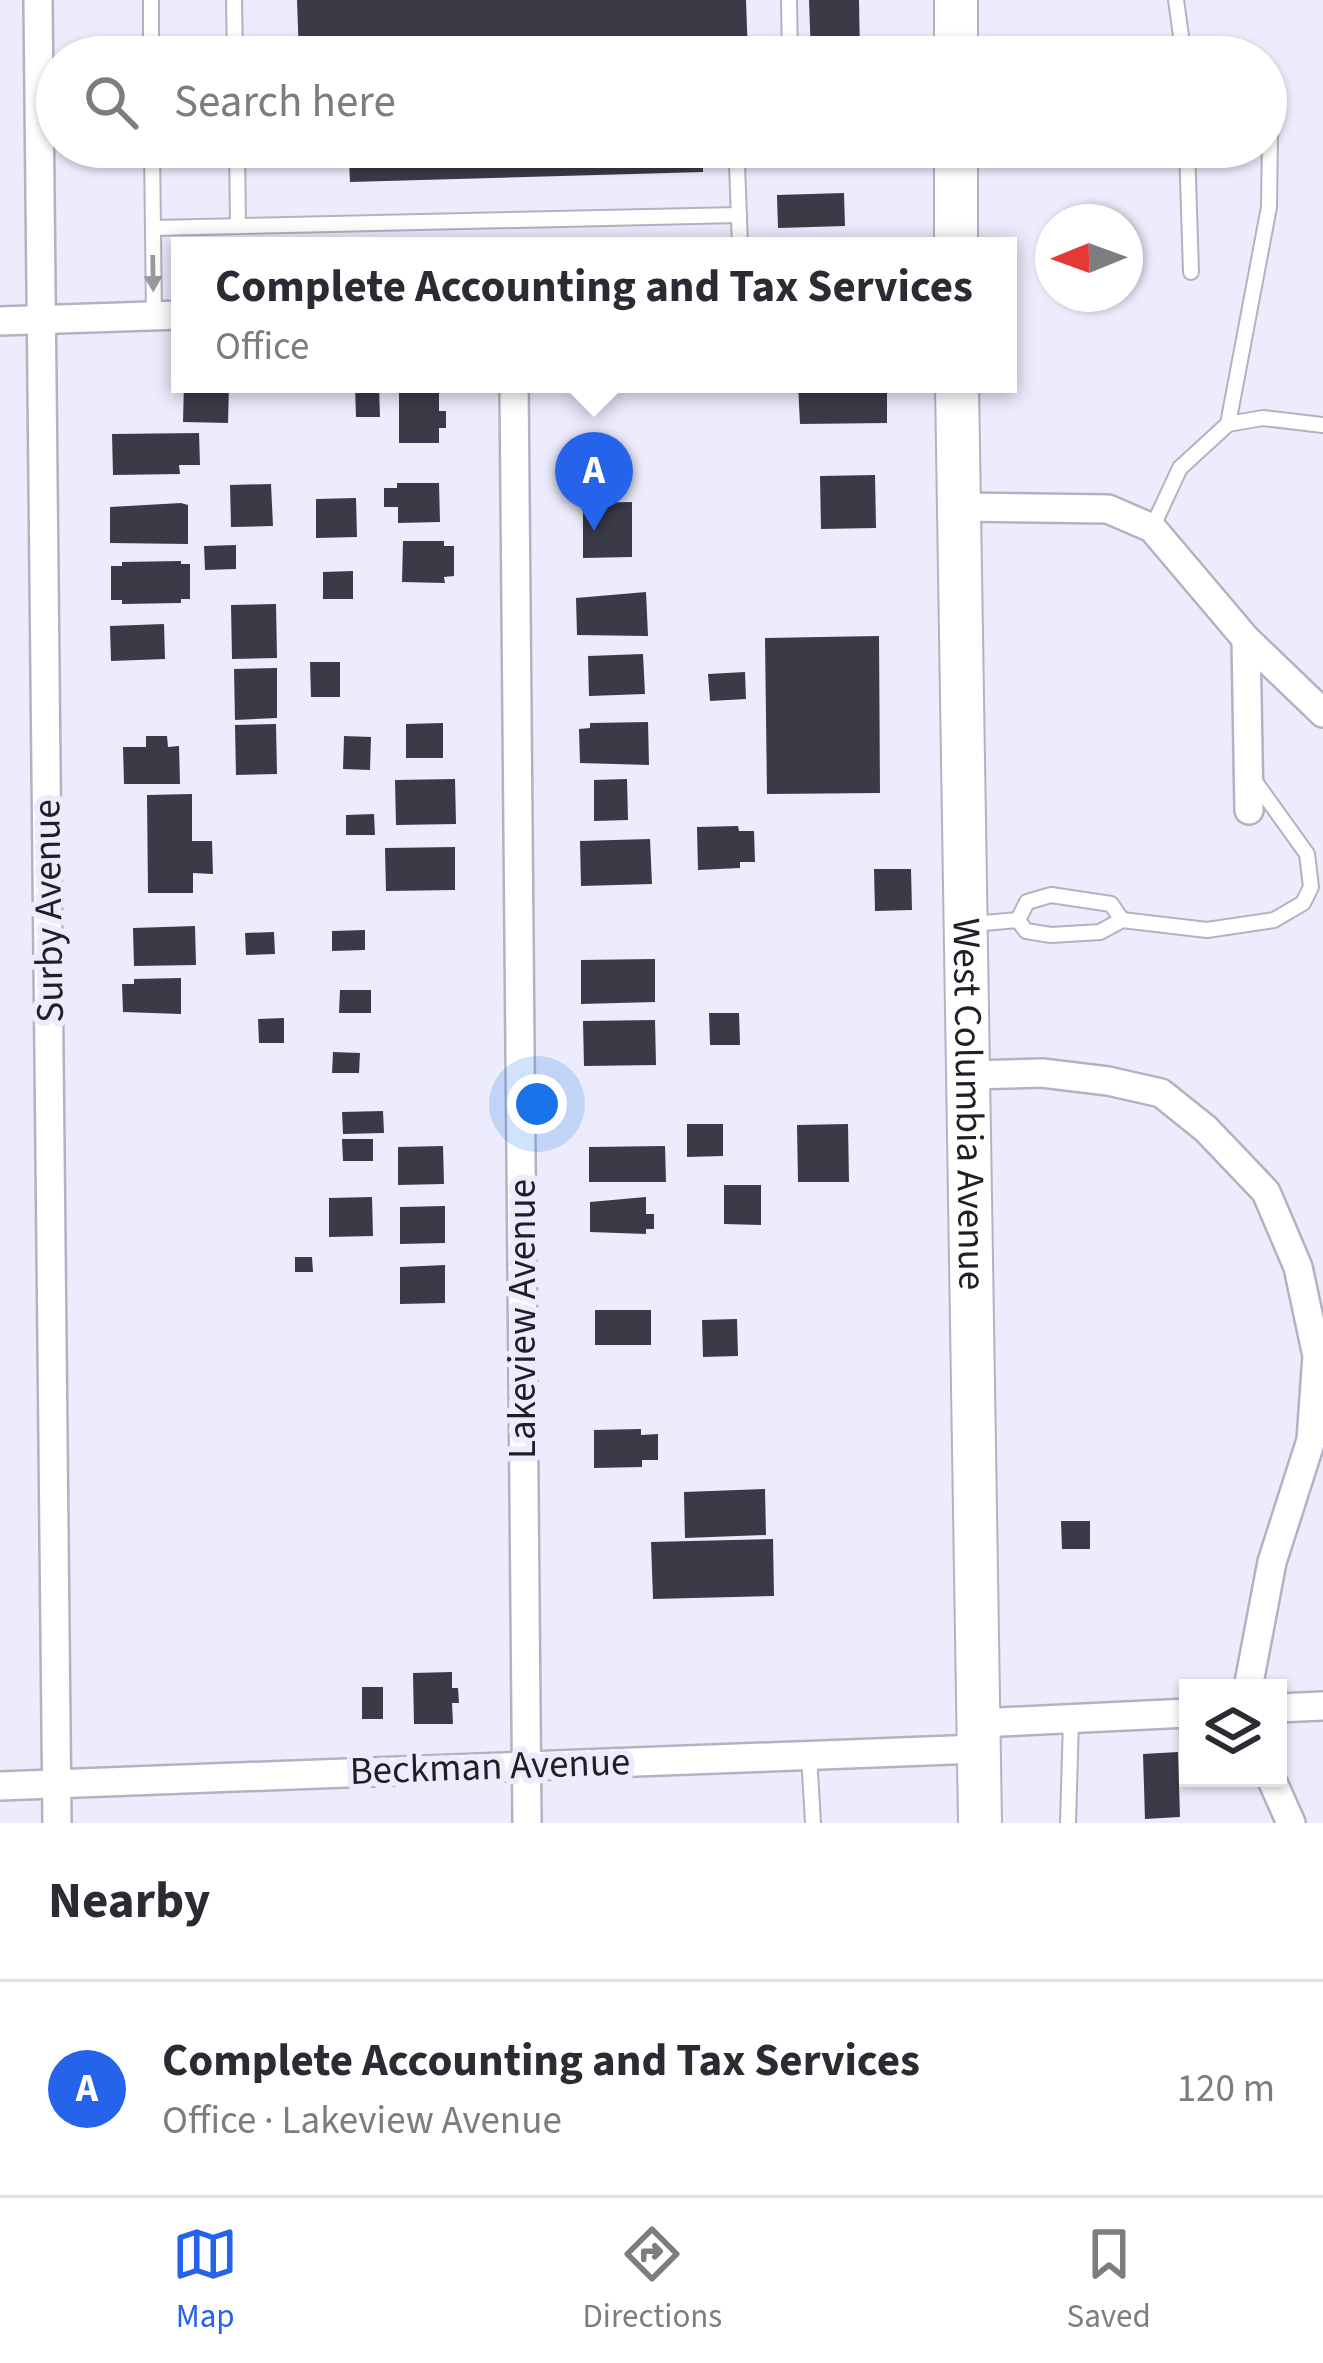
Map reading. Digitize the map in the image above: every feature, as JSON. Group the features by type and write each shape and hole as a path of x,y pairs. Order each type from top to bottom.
{"main road":[{"path":"956,0 956,36"},
{"path":"956,168 956,237"},
{"name":"West Columbia Avenue","path":"957,393 980,1823"}],"street":[{"name":"Surby Avenue","path":"38,0 38,36"},
{"name":"Surby Avenue","path":"39,168 57,1823"},
{"path":"0,321 167,315"},
{"name":"Lakeview Avenue","path":"514,393 527,1823"},
{"path":"958,507 1108,509 1152,528 1246,639 1323,713"},
{"path":"1246,639 1249,810"},
{"path":"970,1075 1042,1073 1161,1093 1206,1130 1266,1192 1298,1267 1317,1356 1311,1439 1272,1562 1250,1679"},
{"path":"1287,1708 1323,1706"},
{"name":"Beckman Avenue","path":"0,1786 809,1755 1071,1721 1179,1714"},
{"path":"1275,1787 1291,1823"}],"lane":[{"path":"151,0 151,36"},
{"path":"234,0 235,36"},
{"path":"789,0 790,36"},
{"path":"1176,0 1181,36"},
{"path":"152,168 152,228 167,315"},
{"path":"237,168 238,225"},
{"path":"737,168 740,237"},
{"path":"1188,168 1190,272"},
{"path":"1228,424 1269,207 1270,168"},
{"path":"152,228 739,215"},
{"path":"1152,528 1180,468 1228,424 1263,418 1323,425"},
{"path":"1018,920 1025,931 1051,935 1100,932 1122,920 1208,930 1274,920 1303,903 1311,887 1307,854 1248,771"},
{"path":"1018,920 1027,902 1051,895 1111,904 1122,920"},
{"path":"967,924 1018,920"},
{"path":"1068,1823 1071,1721"},
{"path":"809,1755 814,1823"}],"building":[{"path":"297,0 746,0 747,36 298,36"},
{"path":"809,0 859,0 860,36 810,36"},
{"path":"349,168 703,168 703,172 350,182"},
{"path":"844,193 845,226 778,228 777,195"},
{"path":"184,393 229,393 228,423 183,422"},
{"path":"355,393 379,393 380,417 356,417"},
{"path":"399,393 439,393 446,428 439,428 439,443 399,443"},
{"path":"798,393 887,393 887,423 800,424"},
{"path":"199,433 200,465 179,465 180,474 113,475 112,434"},
{"path":"875,475 876,528 821,529 820,476"},
{"path":"397,483 439,483 440,522 398,523 398,507 384,507 384,488 397,488"},
{"path":"271,484 273,526 231,527 230,485"},
{"path":"356,498 357,537 316,538 316,499"},
{"path":"632,502 632,557 583,558 583,503"},
{"path":"188,505 188,544 110,543 110,507"},
{"path":"403,541 444,541 444,546 454,546 454,576 444,577 445,583 402,582"},
{"path":"236,545 236,569 205,570 204,546"},
{"path":"190,564 190,599 122,604 122,600 111,600 111,566"},
{"path":"353,571 353,599 323,599 323,572"},
{"path":"646,592 648,636 577,635 576,598"},
{"path":"276,604 277,658 232,659 231,605"},
{"path":"164,624 165,659 111,661 110,626"},
{"path":"879,636 880,793 767,794 765,638"},
{"path":"643,654 645,694 589,696 588,656"},
{"path":"310,662 340,662 340,697 311,697"},
{"path":"277,668 277,718 235,720 234,669"},
{"path":"745,672 746,699 710,701 708,674"},
{"path":"648,722 649,765 580,763 579,729 590,728 590,723"},
{"path":"443,723 443,758 406,758 406,724"},
{"path":"276,724 277,774 236,775 235,725"},
{"path":"146,736 167,736 168,747 179,746 180,784 124,784 123,747 146,747"},
{"path":"344,736 371,737 370,770 343,769"},
{"path":"455,779 456,824 396,825 395,780"},
{"path":"627,779 628,820 594,821 594,780"},
{"path":"192,794 192,841 212,841 213,874 193,873 193,893 148,893 147,795"},
{"path":"374,814 375,835 346,835 346,815"},
{"path":"738,826 739,831 754,831 755,862 740,862 740,868 698,870 697,827"},
{"path":"650,839 652,884 581,886 580,841"},
{"path":"455,847 455,890 386,891 385,848"},
{"path":"874,869 911,869 912,910 875,911"},
{"path":"195,926 196,965 134,966 133,928"},
{"path":"365,930 365,950 332,951 332,931"},
{"path":"274,932 275,954 246,955 245,933"},
{"path":"655,959 655,1002 581,1004 581,960"},
{"path":"181,978 181,1014 123,1012 122,984 134,984 134,979"},
{"path":"340,990 371,990 371,1013 339,1013"},
{"path":"709,1013 739,1013 740,1045 710,1045"},
{"path":"284,1018 284,1043 259,1043 258,1019"},
{"path":"655,1020 656,1065 584,1066 583,1021"},
{"path":"333,1052 360,1053 359,1073 332,1073"},
{"path":"383,1111 384,1133 343,1134 342,1112"},
{"path":"687,1124 723,1124 723,1156 687,1157"},
{"path":"848,1124 849,1182 798,1182 797,1125"},
{"path":"342,1139 373,1139 373,1161 343,1161"},
{"path":"443,1146 444,1184 398,1185 398,1147"},
{"path":"665,1146 666,1182 589,1182 589,1147"},
{"path":"724,1185 761,1185 761,1225 724,1224"},
{"path":"372,1197 373,1236 329,1237 329,1198"},
{"path":"646,1197 646,1214 654,1214 654,1229 646,1229 646,1234 590,1232 590,1202"},
{"path":"445,1206 445,1243 400,1244 400,1207"},
{"path":"295,1257 312,1257 313,1272 295,1272"},
{"path":"445,1265 445,1303 400,1304 400,1267"},
{"path":"595,1310 651,1310 651,1345 595,1345"},
{"path":"737,1319 738,1356 703,1357 702,1320"},
{"path":"641,1429 641,1435 658,1434 658,1460 642,1460 642,1467 594,1468 594,1430"},
{"path":"765,1489 766,1535 685,1538 684,1492"},
{"path":"1061,1521 1090,1521 1090,1549 1062,1549"},
{"path":"773,1539 774,1596 653,1599 651,1542"},
{"path":"452,1672 459,1703 452,1703 453,1724 414,1724 413,1673"},
{"path":"362,1687 383,1687 383,1719 362,1719"},
{"path":"1178,1752 1180,1817 1145,1819 1143,1754"}],"place":[{"name":"Complete Accounting and Tax Services","path":"594,531"}]}
